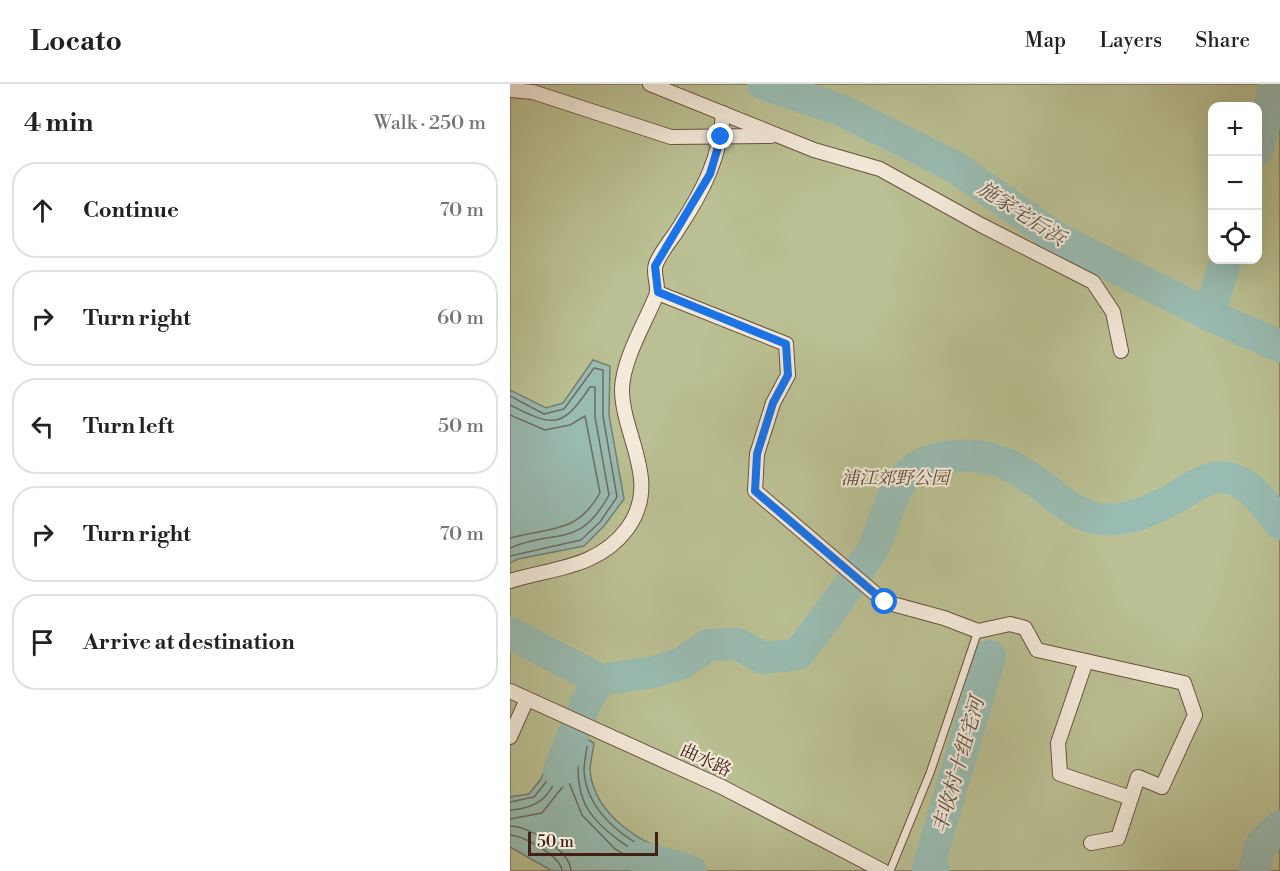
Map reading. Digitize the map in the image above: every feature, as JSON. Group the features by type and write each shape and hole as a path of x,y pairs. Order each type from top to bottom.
{"street":[{"path":"650,84 814,150 880,169 981,225 1093,282 1113,312 1121,351"},
{"path":"510,90 533,92 671,138 779,136"},
{"path":"511,579 533,577 587,561 606,550 628,529 642,489 638,456 622,389 630,357 658,292 655,266 710,174 721,137 723,113"},
{"path":"658,292 786,344 788,375 773,403 757,454 755,491 885,602 944,618 978,631 1010,624 1025,628 1037,650 1184,683 1195,715 1162,787 1138,777 1118,838 1091,843"},
{"path":"1086,661 1058,743 1060,774 1131,798"},
{"name":"曲水路","path":"510,691 722,787 883,871"},
{"path":"510,737 527,699"}],"lane":[{"path":"890,871 930,773 978,631"}],"green space":[{"name":"浦江郊野公园","path":"510,84 1280,84 1280,871 510,871"}],"water":[{"path":"593,360 610,366 609,415 624,499 604,526 584,546 518,559 510,563 510,390 546,408 563,403"},
{"path":"563,725 594,743 590,771 601,802 611,815 638,837 684,856 679,871 552,871 510,847 510,797 529,794 541,779"}],"waterway":[{"name":"施家宅后浜","path":"763,84 841,110 955,167 1057,238 1209,315 1280,346"},
{"path":"1262,134 1275,84"},
{"path":"1209,315 1225,264"},
{"path":"510,633 600,680 654,672 682,663 708,645 738,644 763,658 798,654 846,590 872,550 898,487 913,470 922,464 950,457 981,457 1003,463 1035,481 1071,508 1085,515 1109,520 1134,516 1150,510 1212,478 1232,479 1254,492 1280,524"},
{"name":"丰收村十组宅河","path":"934,871 928,868 990,656"},
{"path":"559,771 586,702 600,680"},
{"name":"丰收村十组宅河","path":"1254,871 1260,846 1280,826"},
{"path":"640,857 691,871"}],"route":[{"path":"721,137 710,174 694,205 655,266 658,292 786,344 788,375 773,403 757,454 755,491 885,602"}]}
